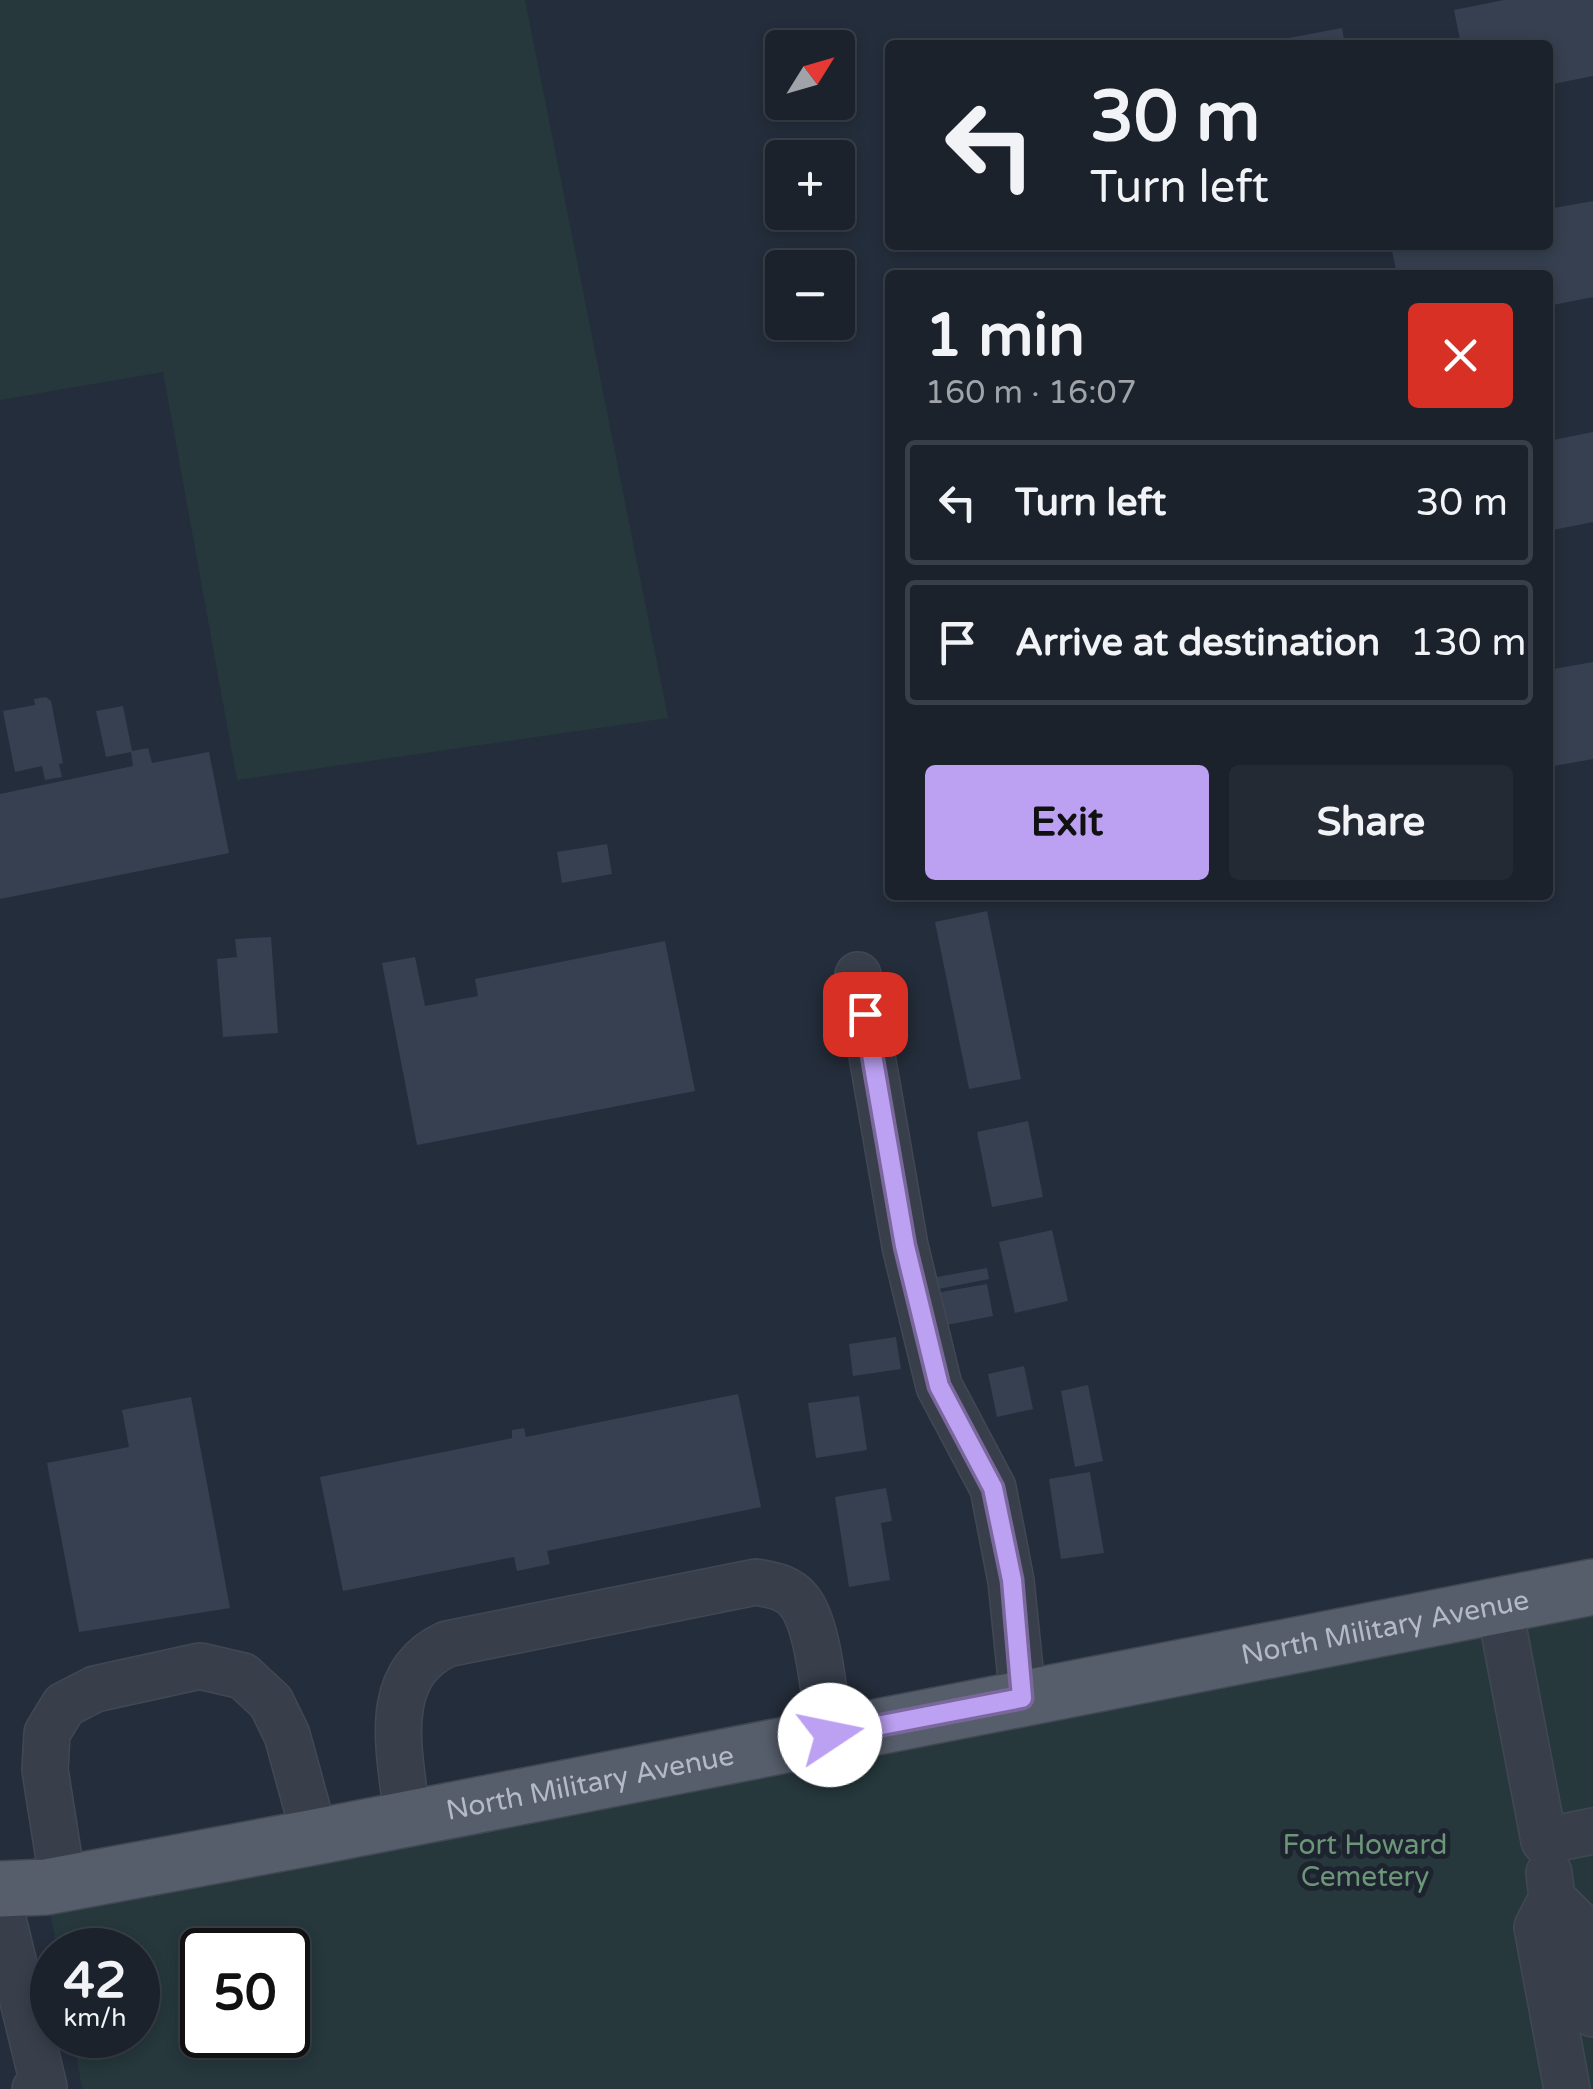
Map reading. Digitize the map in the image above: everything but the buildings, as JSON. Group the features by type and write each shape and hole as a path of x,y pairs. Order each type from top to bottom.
{"main road":[{"name":"North Military Avenue","path":"0,1890 63,1884 315,1838 1593,1587"}],"street":[{"path":"858,975 905,1246 939,1386 993,1488 1012,1580 1022,1698"},
{"path":"408,1817 398,1733 400,1700 410,1670 427,1653 447,1644 756,1582 782,1587 800,1602 810,1622 830,1735"},
{"path":"1499,1605 1544,1841 1552,1898 1537,1927 1567,2089"},
{"path":"63,1884 45,1770 48,1732 64,1705 95,1689 200,1666 243,1676 271,1702 286,1735 315,1838"},
{"path":"1544,1841 1593,1831"},
{"path":"1552,1898 1576,1921 1593,2014"},
{"path":"0,1907 44,2087 36,2089"}],"green space":[{"path":"0,0 525,0 668,718 237,780 163,372 0,400"},
{"name":"Fort Howard Cemetery","path":"1593,1587 1593,2089 82,2089 77,2058 160,2058 160,1928 53,1928 46,1887"}],"route":[{"path":"830,1735 1022,1698 1012,1580 993,1488 939,1386 905,1246 865,1014"}]}
